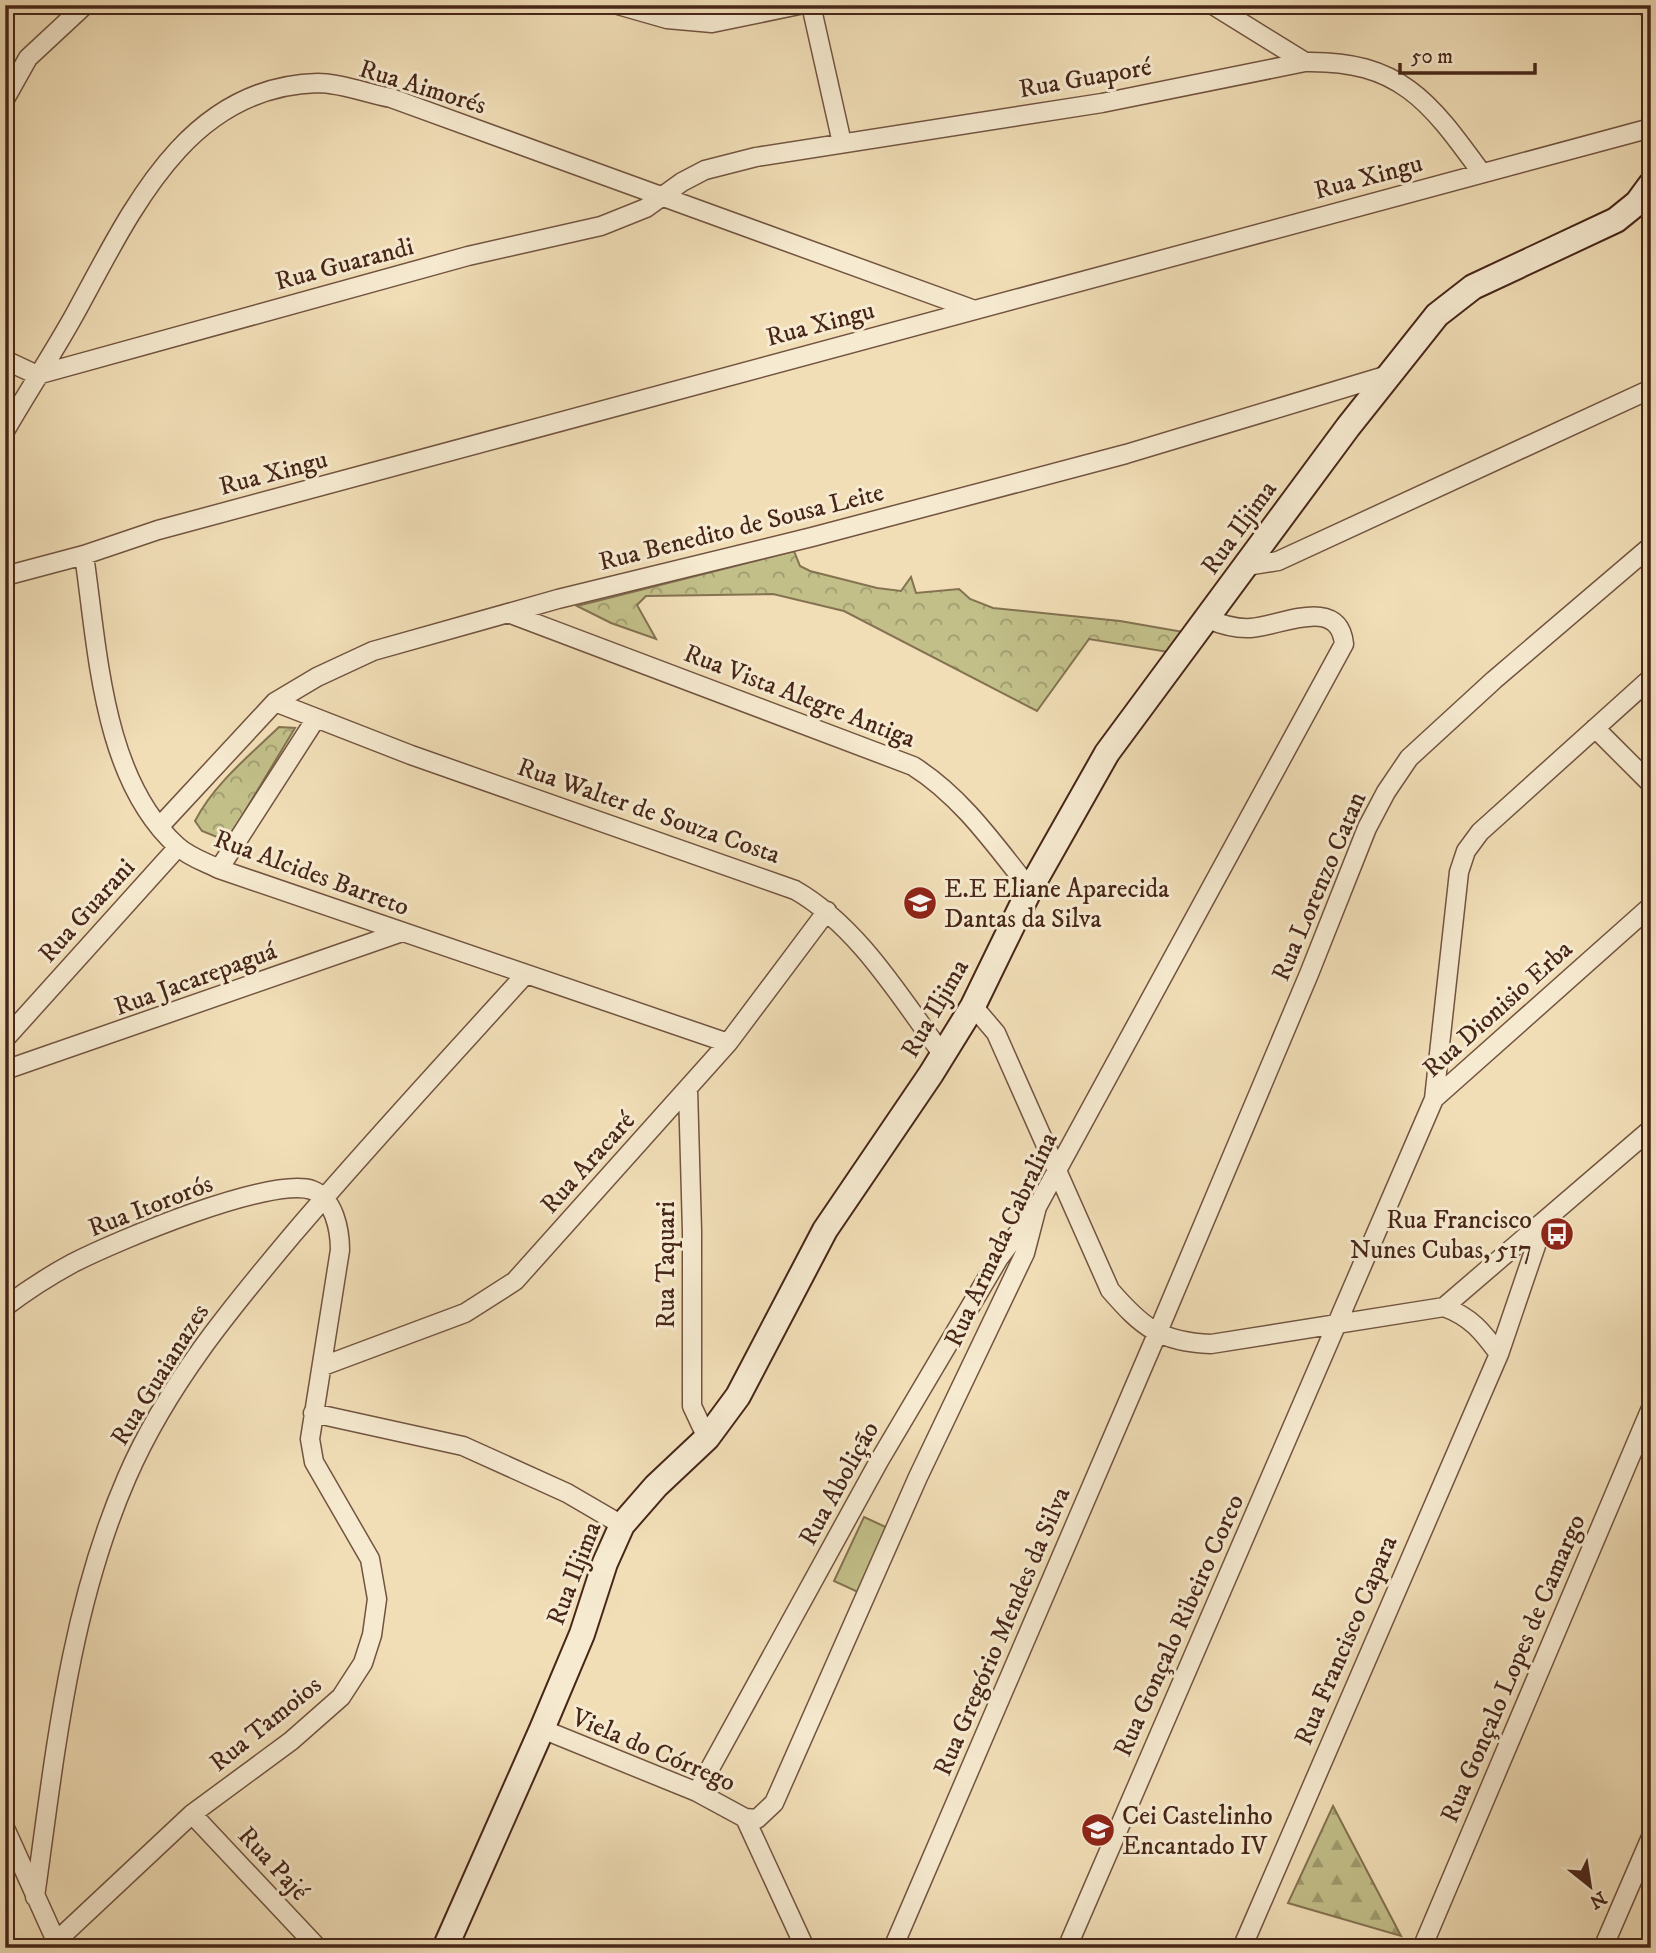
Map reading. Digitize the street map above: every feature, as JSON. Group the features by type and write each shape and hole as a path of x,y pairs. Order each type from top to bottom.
{"main road":[{"name":"Rua Iljima","path":"445,1948 582,1633 605,1563 621,1525 656,1486 707,1438 738,1396 825,1230 973,1006 1030,890 1107,753 1437,315 1474,287 1616,220 1637,204 1651,184"}],"street":[{"path":"5,99 28,58 85,5"},
{"path":"618,5 667,19 712,23 799,5"},
{"path":"811,5 842,143"},
{"path":"1213,5 1305,62"},
{"name":"Rua Guaporé","path":"662,196 705,170 756,157 1101,103 1305,62 1337,61 1378,71 1405,85 1441,117 1481,172"},
{"name":"Rua Aimorés","path":"5,431 60,341 134,206 164,164 192,133 228,107 275,89 320,83 391,98 972,309"},
{"name":"Rua Xingu","path":"5,576 84,555 158,530 1651,128"},
{"name":"Rua Guarandi","path":"37,375 468,256 601,226 646,208 662,196"},
{"path":"5,360 37,375"},
{"name":"Rua Benedito de Sousa Leite","path":"159,827 275,702 317,677 373,651 508,613 1126,454 1391,374"},
{"path":"1247,566 1278,561 1651,389"},
{"name":"Rua Lorenzo Catan","path":"1157,1334 1309,974 1367,828 1386,792 1409,758 1494,680 1651,547"},
{"name":"Rua Alcides Barreto","path":"84,555 103,686 121,759 138,797 159,827 178,847 219,869 524,976 728,1043"},
{"name":"Rua Vista Alegre Antiga","path":"508,613 913,766 933,779 960,803 1030,890"},
{"name":"Rua Armada Cabralina","path":"745,1818 757,1819 774,1803 918,1477 1025,1253 1037,1207 1345,643 1338,627 1321,615 1249,628 1228,627 1208,620"},
{"path":"1434,1099 1460,872 1466,850 1480,832 1651,678"},
{"name":"Rua Walter de Souza Costa","path":"275,702 315,720 795,890 827,911 880,971 943,1055"},
{"path":"219,869 315,720"},
{"path":"1595,728 1651,784"},
{"name":"Rua Guarani","path":"5,1039 178,847"},
{"name":"Rua Dionisio Erba","path":"1337,1323 1434,1099 1651,906"},
{"name":"Rua Aracaré","path":"323,1366 466,1313 515,1281 728,1043 827,911"},
{"name":"Rua Jacarepaguá","path":"5,1070 402,932"},
{"name":"Rua Guaianazes","path":"35,1897 75,1637 93,1573 127,1476 202,1344 324,1198 524,976"},
{"path":"973,1006 996,1032 1110,1290 1134,1318 1157,1334 1185,1343 1212,1344 1444,1307 1465,1315 1479,1327 1499,1354"},
{"name":"Rua Taquari","path":"688,1089 692,1406 707,1438"},
{"path":"1444,1307 1651,1129"},
{"name":"Rua Itororós","path":"5,1307 32,1287 75,1262 219,1205 273,1189 316,1191 324,1198"},
{"name":"Rua Tamoios","path":"53,1944 192,1814 291,1741 341,1697 363,1663 372,1636 377,1599 370,1559 314,1462 310,1439 323,1366 340,1234 324,1198"},
{"name":"Rua Abolição","path":"697,1792 886,1449 999,1258 1037,1207"},
{"name":"Rua Francisco Capara","path":"1242,1948 1499,1354 1544,1222"},
{"name":"Rua Gonçalo Ribeiro Corco","path":"1067,1948 1337,1323"},
{"name":"Rua Gregório Mendes da Silva","path":"892,1948 1157,1334"},
{"name":"Rua Gonçalo Lopes de Camargo","path":"1422,1948 1651,1408"},
{"path":"313,1412 463,1446 568,1493 621,1525"},
{"name":"Viela do Córrego","path":"542,1729 697,1792 745,1818"},
{"name":"Rua Pajé","path":"192,1814 318,1948"},
{"path":"745,1818 805,1948"},
{"path":"5,1828 53,1944"},
{"path":"1604,1948 1651,1837"}],"green space":[{"path":"794,551 800,566 810,571 877,588 901,591 911,577 916,593 959,589 970,599 993,608 1120,621 1183,632 1168,652 1089,639 1037,711 844,611 773,594 646,596 637,605 656,639 611,623 577,606"},
{"path":"279,727 295,728 227,841 202,831 195,821 203,807 233,771"},
{"path":"864,1517 890,1529 860,1593 834,1581"},
{"path":"1333,1806 1401,1936 1288,1903"}],"place":[{"name":"E.E Eliane Aparecida Dantas da Silva","path":"920,903"},
{"name":"Rua Francisco Nunes Cubas, 517","path":"1557,1234"},
{"name":"Cei Castelinho Encantado IV","path":"1098,1830"}]}
